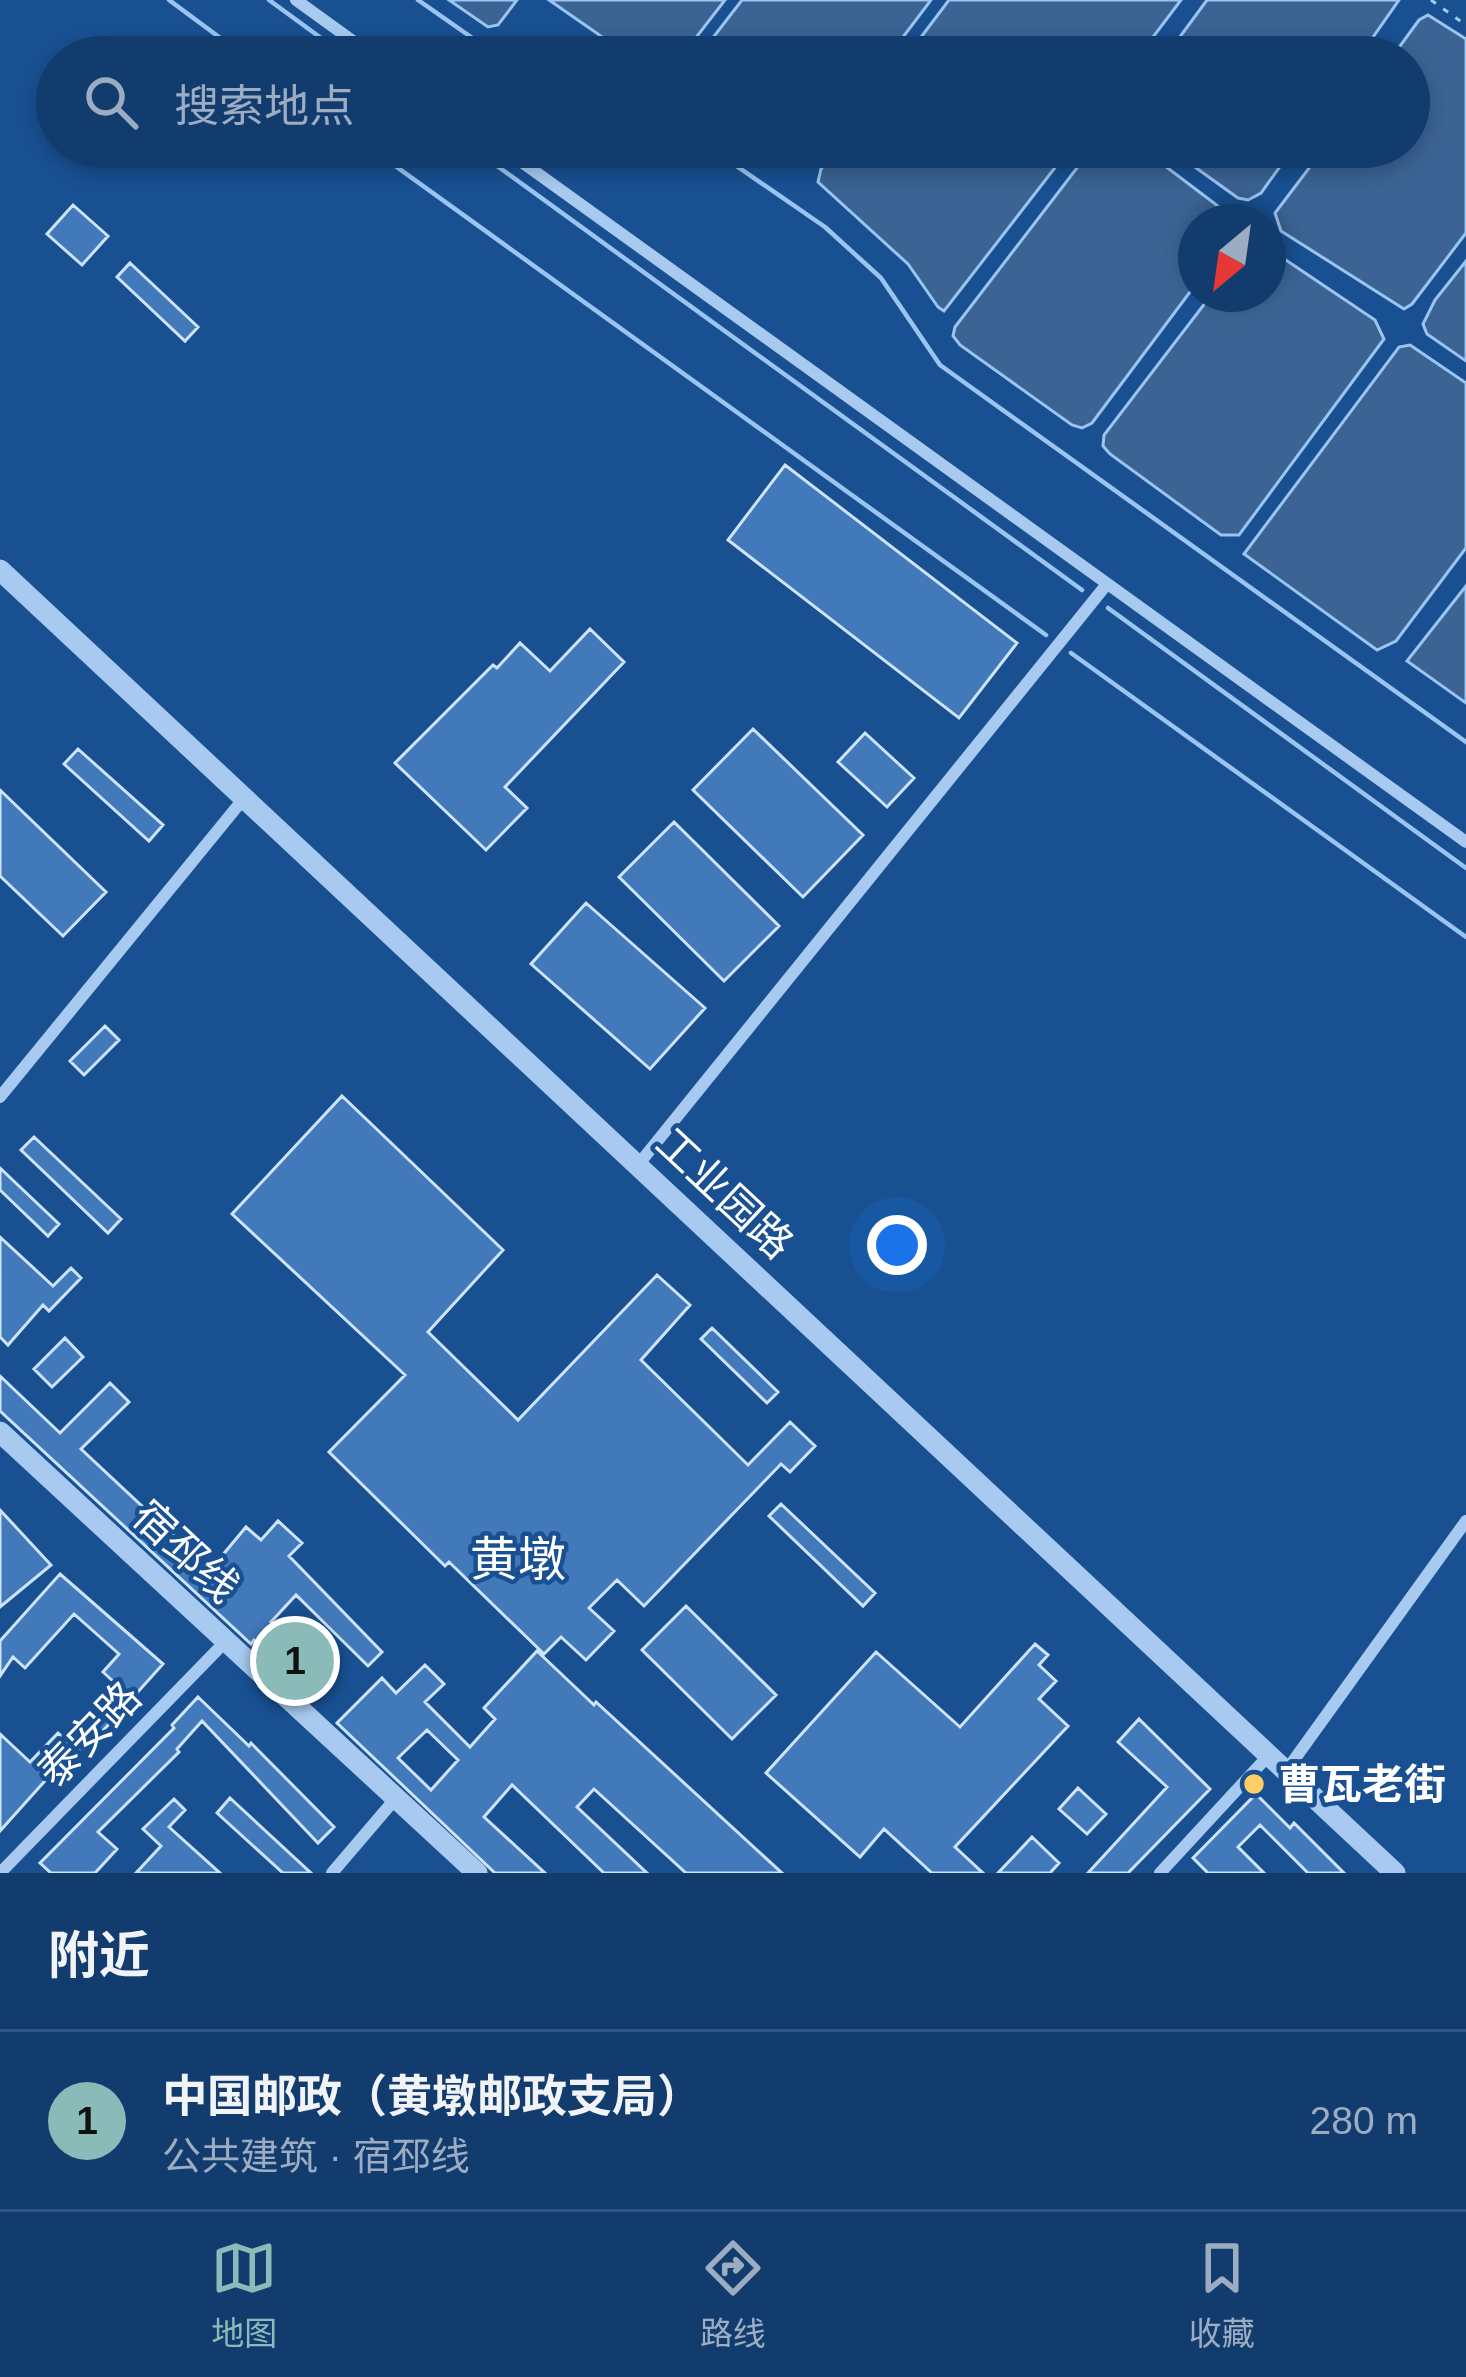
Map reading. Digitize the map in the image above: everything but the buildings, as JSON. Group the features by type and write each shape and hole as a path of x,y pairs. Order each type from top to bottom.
{"street":[{"path":"296,0 347,36"},
{"path":"530,168 1466,842"},
{"name":"工业园路","path":"0,570 1395,1873"},
{"path":"638,1165 1107,584"},
{"path":"0,1097 245,797"},
{"name":"宿邳线","path":"0,1432 477,1873"},
{"path":"1160,1873 1277,1763 1466,1521"},
{"name":"泰安路","path":"0,1873 226,1640"},
{"path":"332,1873 396,1798"}],"path":[{"path":"1431,0 1466,25"}],"water":[{"path":"449,0 517,0 498,25 488,27"},
{"path":"549,0 725,0 697,36 601,36"},
{"path":"742,0 931,0 904,36 714,36"},
{"path":"949,0 1181,0 1154,36 922,36"},
{"path":"1207,0 1399,0 1374,36 1180,36"},
{"path":"1428,15 1466,39 1466,233 1404,309 1286,234 1286,204 1282,204 1309,168 1430,168 1430,36 1407,36"},
{"path":"1055,168 944,311 908,264 818,182 821,169"},
{"path":"1077,168 1168,168 1215,204 1178,204 1178,308 1092,423 1082,428 1072,425 953,336 955,327"},
{"path":"1196,168 1279,168 1261,193 1248,200"},
{"path":"1286,260 1375,320 1384,339 1239,535 1221,535 1110,454 1103,446 1104,435 1198,312 1286,312"},
{"path":"1466,261 1466,361 1427,334 1423,324 1435,300"},
{"path":"1410,345 1466,383 1466,548 1396,641 1377,650 1244,554 1399,347"},
{"path":"1466,586 1466,703 1407,661"}],"waterway":[{"path":"169,0 218,36"},
{"path":"269,0 318,36"},
{"path":"418,0 470,36"},
{"path":"398,168 1046,635"},
{"path":"500,168 1082,590"},
{"path":"739,168 825,227 881,278 940,365 1466,742"},
{"path":"1108,608 1466,868"},
{"path":"1071,653 1466,937"}],"place":[{"name":"中国邮政（黄墩邮政支局）","path":"295,1661"},
{"name":"曹瓦老街","path":"1254,1784"}],"district":[{"name":"黄墩","path":"518,1559"}]}
